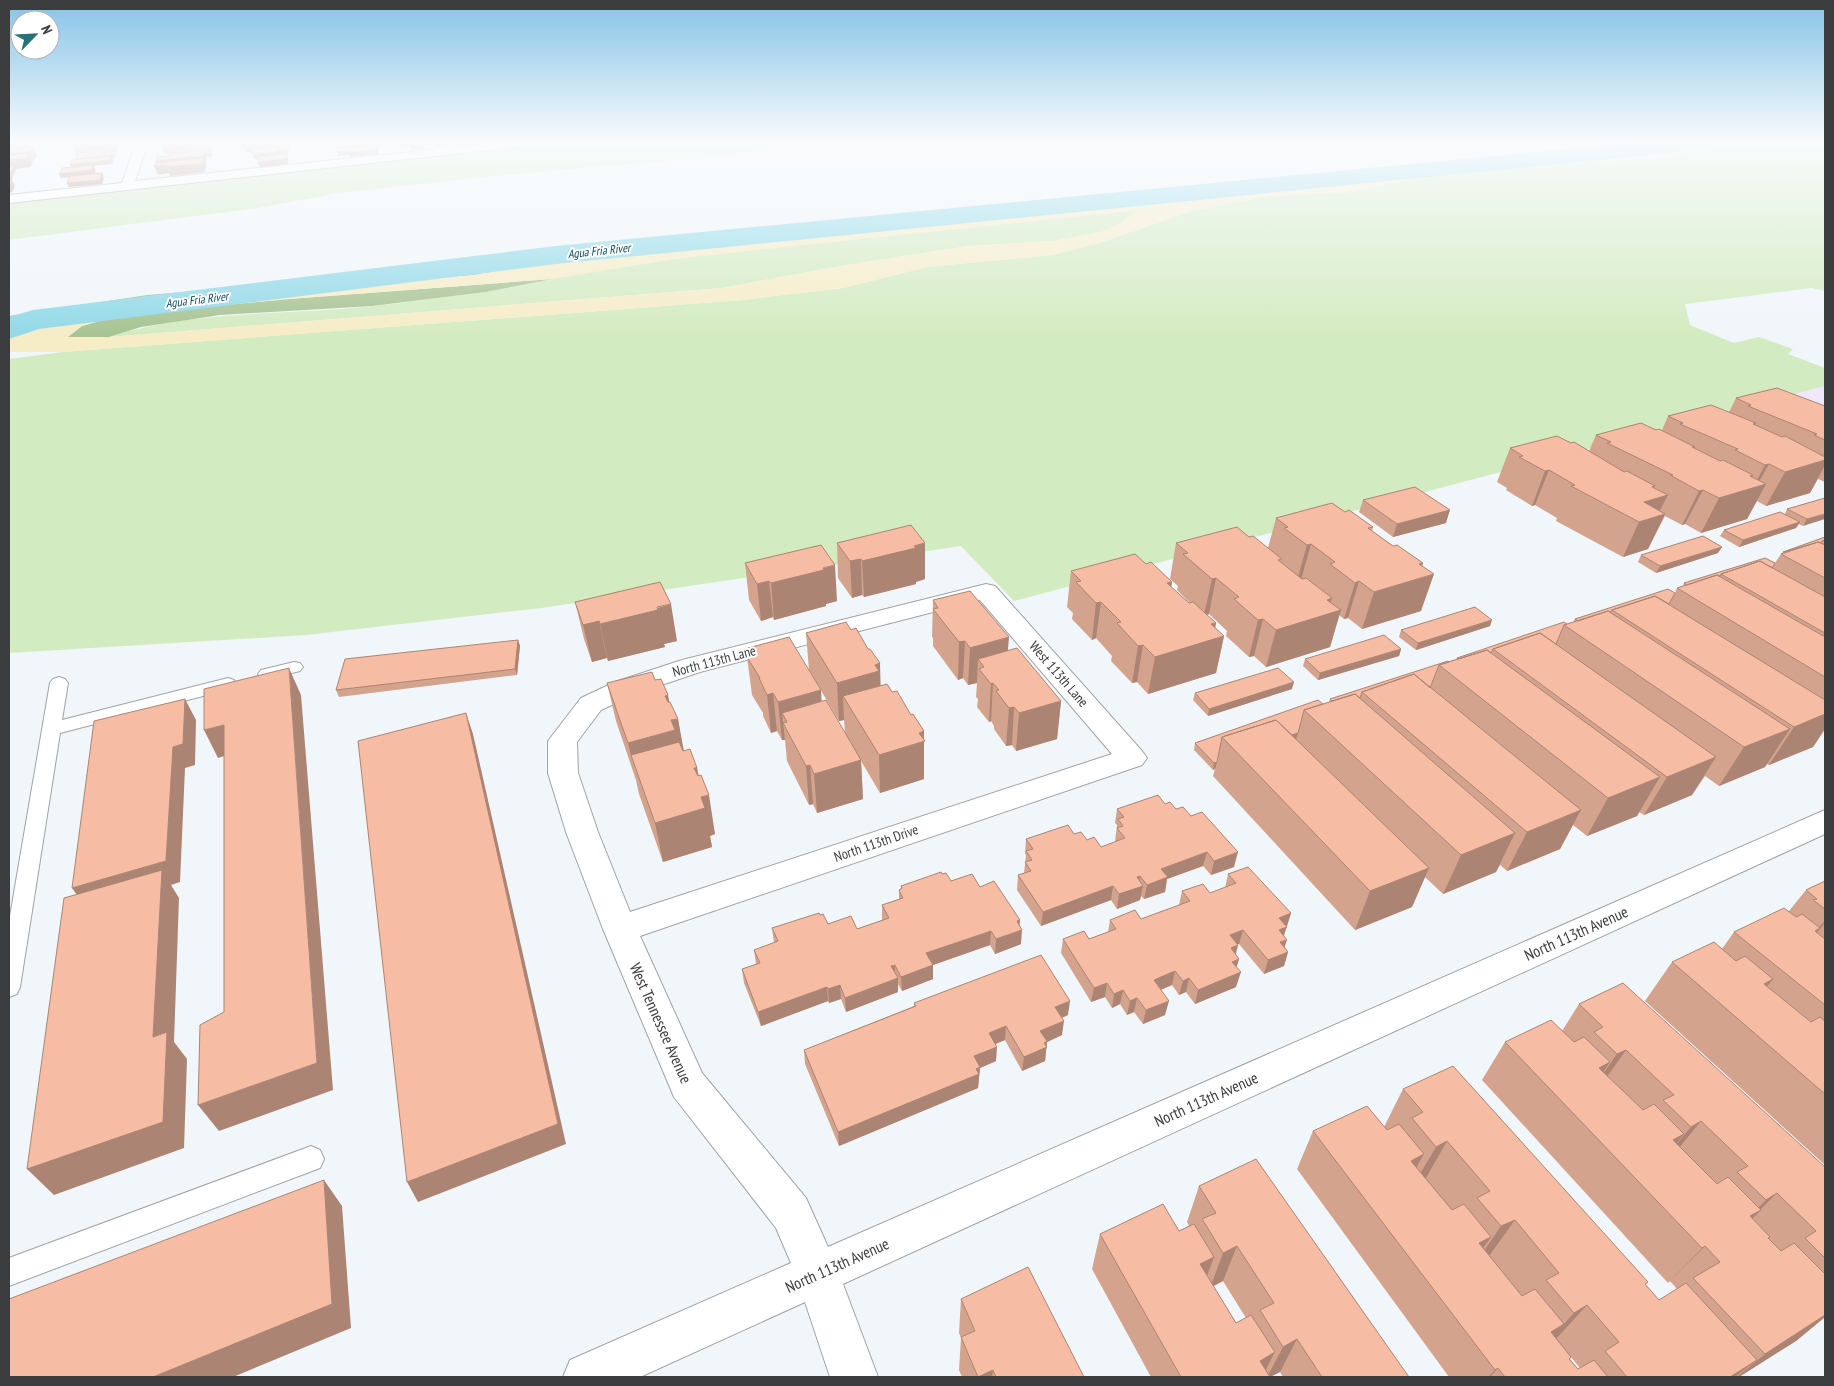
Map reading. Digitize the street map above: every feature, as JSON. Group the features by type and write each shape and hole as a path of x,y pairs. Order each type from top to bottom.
{"street":[{"name":"North 113th Lane","path":"591,704 625,688 690,666 986,591"},
{"name":"West 113th Lane","path":"986,591 1132,758"},
{"name":"West Tennessee Avenue","path":"591,704 562,741 564,773 582,832 620,929 688,1085 791,1213 818,1273 854,1377"},
{"name":"North 113th Drive","path":"620,929 1132,758"},
{"name":"North 113th Avenue","path":"588,1377 1825,821"}],"lane":[{"path":"51,729 294,667"},
{"path":"9,987 59,683"},
{"path":"9,1272 311,1159"}],"shaded area":[{"path":"1825,386 1825,437 1755,405"}],"green space":[{"path":"9,208 260,208 258,208 9,240"},
{"path":"1042,208 1080,208 900,226"},
{"path":"1209,208 1825,208 1825,291 1811,288 1685,304 1690,325 1734,343 1759,337 1793,349 1788,354 1825,368 1825,386 1014,601 961,546 541,608 306,635 9,653 9,359 63,352 742,300 843,288 927,267 1052,255 1096,244 1192,211"},
{"path":"1140,209 1120,224 1101,232 1053,241 969,246 846,265 722,288 109,337 174,322 240,315 373,306 683,258 854,238"},
{"path":"540,263 475,275 167,299 79,312 9,332 9,316 147,295"},
{"path":"552,279 485,292 372,306 220,315 141,327 109,337 67,337 82,326 120,315 289,299"}],"sand":[{"path":"1080,208 1209,208 1192,211 1096,244 1052,255 927,267 843,288 742,300 63,352 9,352 9,332 79,312 167,299 475,275 540,263","holes":["1139,210 1120,224 1101,232 1053,241 969,246 846,265 722,288 109,337 68,337 82,326 120,315 289,299 552,279 681,258"]}],"building":[{"path":"1777,388 1825,406 1825,440 1814,435 1817,434 1748,406 1751,405 1736,398"},
{"path":"1711,405 1756,423 1753,424 1782,437 1785,436 1825,457 1825,460 1785,472 1769,464 1765,465 1735,450 1738,449 1680,424 1683,423 1668,416"},
{"path":"1641,423 1656,430 1659,429 1720,461 1723,460 1753,475 1750,476 1766,484 1719,498 1703,490 1699,491 1670,475 1673,475 1607,443 1611,442 1596,435"},
{"path":"1557,436 1571,443 1574,442 1624,472 1627,471 1668,495 1644,502 1665,514 1639,522 1571,486 1575,485 1549,470 1545,471 1519,457 1523,456 1510,448"},
{"path":"1415,487 1450,510 1397,524 1363,500"},
{"path":"1825,498 1825,514 1807,519 1787,509"},
{"path":"1332,503 1345,512 1349,510 1373,527 1368,528 1393,546 1397,545 1423,563 1419,564 1434,574 1374,592 1359,581 1355,583 1330,564 1335,562 1311,544 1307,545 1284,528 1288,527 1276,518"},
{"path":"1780,512 1800,522 1743,540 1724,530"},
{"path":"911,525 925,543 914,546 916,548 862,561 861,559 850,561 837,543"},
{"path":"1237,527 1249,537 1253,536 1282,559 1278,560 1302,579 1306,578 1332,598 1327,600 1341,610 1276,630 1263,619 1258,620 1234,599 1239,597 1216,578 1212,579 1183,554 1188,553 1176,543"},
{"path":"1703,536 1722,547 1660,566 1641,555"},
{"path":"1825,537 1825,540 1821,543 1818,542 1783,552"},
{"path":"1818,542 1825,545 1825,578 1781,554"},
{"path":"821,545 835,565 823,568 824,570 771,583 769,581 757,584 745,563"},
{"path":"1135,554 1146,564 1151,562 1172,582 1167,583 1189,603 1193,602 1216,623 1211,624 1224,636 1155,657 1143,645 1138,646 1117,623 1121,622 1101,602 1096,603 1076,582 1081,581 1071,571"},
{"path":"1765,558 1775,563 1772,568 1760,561 1721,574 1720,576 1717,575 1687,585 1684,583"},
{"path":"1760,561 1825,597 1825,633 1721,574"},
{"path":"1717,575 1825,637 1825,677 1677,588"},
{"path":"660,582 671,604 657,607 658,610 600,624 599,621 583,625 575,602"},
{"path":"1668,589 1675,593 1669,604 1655,596 1612,610 1611,612 1608,611 1578,621 1575,619"},
{"path":"970,591 1009,637 970,648 965,641 959,642 933,609 938,608 933,600"},
{"path":"1655,596 1825,700 1825,714 1794,727 1612,610"},
{"path":"1475,607 1492,620 1418,643 1401,630"},
{"path":"1608,611 1790,729 1744,747 1564,625"},
{"path":"846,622 851,630 856,628 868,649 870,649 880,663 875,665 879,671 837,683 806,633"},
{"path":"1564,622 1567,624 1564,625 1556,644 1540,633 1493,649 1491,653 1487,650 1457,658"},
{"path":"1540,633 1716,757 1667,777 1493,649"},
{"path":"1384,635 1401,649 1320,673 1305,659"},
{"path":"789,637 821,690 778,702 773,693 767,695 760,678 747,657 753,656 748,648"},
{"path":"518,640 515,669 336,690 345,659"},
{"path":"1017,648 1061,701 1019,713 1014,707 1009,708 996,691 999,690 993,683 991,684 979,669 984,667 978,659"},
{"path":"1487,650 1660,777 1608,798 1439,665"},
{"path":"1448,661 1439,665 1430,688 1414,674 1362,692 1360,698 1355,694 1332,701 1330,699"},
{"path":"289,668 317,1063 198,1105 200,1025 224,1012 224,725 204,730 204,689"},
{"path":"1278,668 1294,682 1209,709 1195,693"},
{"path":"652,672 655,680 661,679 668,695 665,696 678,719 671,720 675,730 628,743 607,683"},
{"path":"1414,674 1581,810 1527,832 1362,692"},
{"path":"887,684 892,692 897,691 911,715 913,714 924,731 919,733 925,741 879,755 843,696"},
{"path":"1355,694 1515,833 1461,855 1304,710"},
{"path":"185,699 183,744 173,747 166,861 72,888 94,721"},
{"path":"826,700 861,760 814,774 810,765 806,766 783,723 787,722 782,713"},
{"path":"1318,700 1323,704 1304,710 1298,733 1292,735 1276,720 1222,737 1217,762 1214,763 1195,743"},
{"path":"466,713 558,1124 407,1182 358,741"},
{"path":"1276,720 1429,868 1370,891 1222,737"},
{"path":"679,742 683,751 690,749 697,768 694,768 698,776 701,775 709,795 701,797 705,808 655,823 631,755"},
{"path":"1158,795 1165,804 1170,802 1176,809 1183,807 1191,816 1202,812 1238,852 1214,861 1207,852 1161,869 1168,877 1147,885 1140,876 1137,877 1143,886 1119,894 1113,886 1043,912 1018,875 1031,871 1025,862 1032,860 1026,851 1033,849 1026,839 1068,825 1074,834 1081,832 1087,840 1094,837 1101,847 1125,838 1117,828 1123,826 1118,819 1124,817 1117,809"},
{"path":"1248,867 1291,913 1279,918 1287,927 1279,930 1287,940 1280,942 1288,952 1268,960 1243,930 1230,935 1238,945 1231,948 1239,959 1232,962 1241,972 1198,990 1189,978 1183,981 1175,971 1154,980 1169,1001 1146,1010 1137,998 1130,1001 1123,990 1114,994 1107,983 1094,988 1063,939 1084,931 1089,939 1116,929 1110,920 1135,910 1141,919 1190,901 1182,891 1203,884 1210,893 1236,883 1228,874"},
{"path":"162,870 153,1037 167,1032 163,1122 27,1169 64,898"},
{"path":"941,872 942,874 946,873 951,881 972,874 980,887 994,881 1020,920 1017,921 1022,930 996,939 991,931 926,953 933,965 901,977 895,965 891,966 898,978 845,998 840,985 828,989 827,987 758,1012 742,969 760,963 754,950 778,941 772,928 819,913 820,915 823,914 828,924 851,916 857,929 889,918 882,905 903,898 899,890 902,888 901,886"},
{"path":"1825,881 1825,909 1813,900 1817,899 1806,890"},
{"path":"1784,908 1796,917 1802,914 1820,928 1815,931 1825,939 1825,1005 1734,932"},
{"path":"1714,942 1736,961 1745,956 1773,979 1764,984 1811,1022 1820,1017 1825,1021 1825,1094 1672,962"},
{"path":"1041,955 1070,1001 1055,1007 1064,1021 1040,1031 1047,1041 1044,1043 1047,1047 1024,1057 1006,1026 989,1033 997,1047 974,1056 980,1067 976,1069 979,1074 838,1132 804,1050 916,1006 914,1003"},
{"path":"1623,983 1825,1167 1825,1258 1805,1238 1816,1231 1777,1193 1766,1200 1737,1172 1748,1166 1701,1121 1691,1127 1663,1100 1674,1095 1626,1050 1617,1054 1594,1032 1603,1027 1579,1004"},
{"path":"1551,1020 1574,1042 1584,1037 1610,1062 1599,1068 1643,1110 1654,1104 1684,1134 1673,1140 1717,1184 1728,1177 1761,1210 1750,1216 1781,1251 1794,1243 1825,1274 1825,1315 1765,1354 1693,1278 1720,1262 1705,1246 1702,1248 1505,1042"},
{"path":"1453,1066 1648,1282 1645,1284 1659,1300 1686,1283 1757,1360 1730,1377 1627,1377 1605,1351 1619,1342 1587,1305 1574,1313 1546,1280 1559,1273 1515,1220 1501,1226 1477,1198 1490,1191 1447,1141 1436,1147 1412,1118 1423,1112 1403,1089"},
{"path":"1367,1106 1387,1130 1399,1124 1424,1154 1411,1161 1452,1210 1464,1204 1491,1237 1479,1243 1522,1296 1535,1289 1564,1324 1551,1332 1571,1357 1569,1359 1578,1369 1594,1360 1608,1377 1505,1377 1498,1368 1495,1370 1313,1131"},
{"path":"1256,1159 1409,1377 1322,1377 1297,1339 1283,1347 1260,1310 1274,1303 1237,1246 1223,1253 1202,1219 1216,1213 1199,1186"},
{"path":"324,1180 332,1304 153,1377 9,1377 9,1299"},
{"path":"1163,1204 1179,1231 1194,1224 1214,1257 1200,1264 1236,1323 1251,1315 1275,1352 1260,1361 1270,1377 1181,1377 1100,1234"},
{"path":"1028,1267 1084,1377 996,1377 993,1370 978,1377 961,1337 975,1331 961,1299"}],"waterway":[{"name":"Agua Fria River","path":"9,329 33,320 556,255 1039,208"}]}
